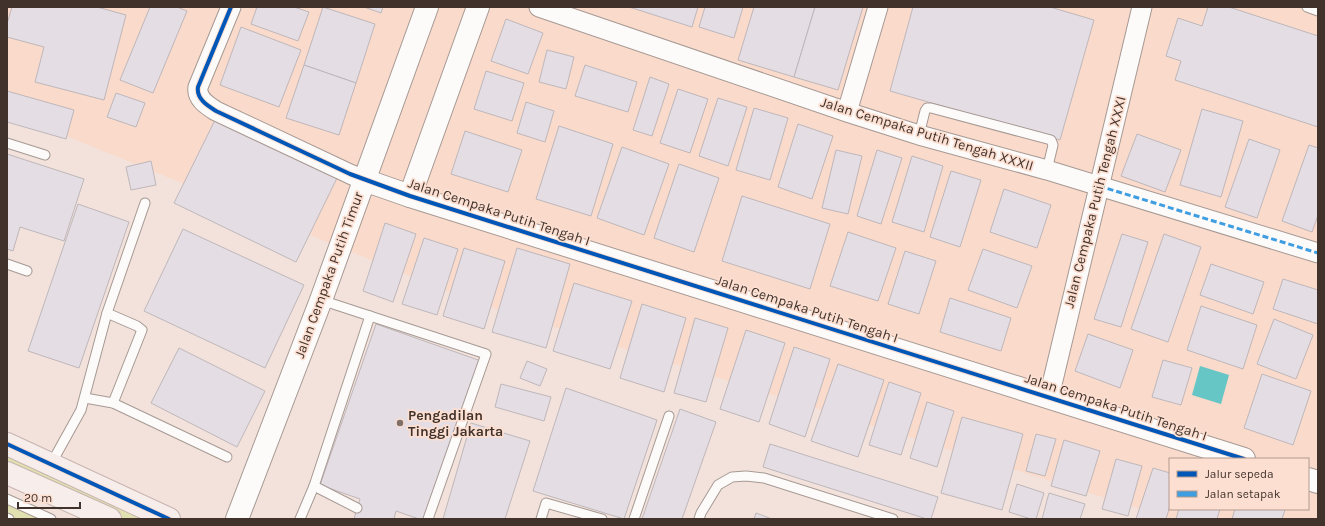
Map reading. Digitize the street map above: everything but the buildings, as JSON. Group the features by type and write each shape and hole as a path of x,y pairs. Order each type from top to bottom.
{"main road":[{"path":"7,444 169,519"},
{"path":"7,473 110,519"}],"street":[{"path":"231,7 198,87 197,92 200,98 216,112 350,174 386,187 478,7"},
{"name":"Jalan Cempaka Putih Timur","path":"237,519 327,302 386,187 427,7"},
{"name":"Jalan Cempaka Putih Tengah XXXII","path":"539,7 919,135 1047,170 1318,254"},
{"path":"847,112 878,7"},
{"name":"Jalan Cempaka Putih Tengah XXXI","path":"1049,397 1142,7"},
{"name":"Jalan Cempaka Putih Tengah I","path":"386,187 1241,458"}],"lane":[{"path":"1307,7 1318,11"},
{"path":"919,135 925,111 927,108 930,108 1051,140 1054,145 1047,170"},
{"path":"7,143 46,155"},
{"path":"51,465 77,420 85,398 107,313 145,203"},
{"path":"7,264 27,271"},
{"path":"327,302 486,354 428,519"},
{"path":"107,313 137,326 142,330 113,403"},
{"path":"300,519 314,486 370,316"},
{"path":"85,398 113,403 227,457"},
{"path":"634,519 669,416"},
{"path":"699,519 718,485 732,478 746,476 764,478 893,519"},
{"path":"314,486 357,508"},
{"path":"7,499 51,519"},
{"path":"541,519 546,503 602,519"}],"shaded area":[{"path":"7,7 1318,7 1318,519 1173,519 477,303 7,112"}],"green space":[{"path":"7,445 169,519 108,519 7,473"},
{"path":"7,498 52,519 7,518"}],"water":[{"path":"1200,366 1229,375 1221,404 1192,395"}],"marked path":[{"path":"1099,186 1318,253"}],"cycle path":[{"path":"231,7 198,87 201,99 216,111 350,174 410,196 1241,458"},
{"path":"7,444 169,519"}],"place":[{"name":"Pengadilan Tinggi Jakarta","path":"400,423"}]}
